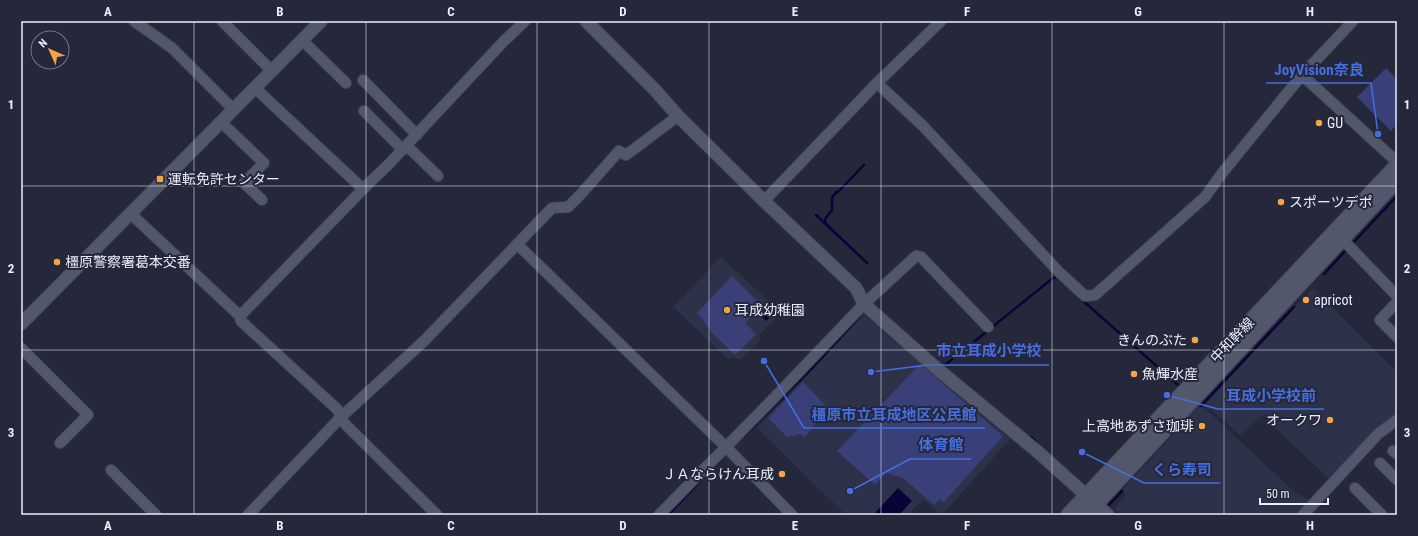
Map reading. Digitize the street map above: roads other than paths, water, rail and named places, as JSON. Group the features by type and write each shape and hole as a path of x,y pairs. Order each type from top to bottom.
{"main road":[{"name":"中和幹線","path":"1086,515 1091,500 1397,164"},
{"name":"中和幹線","path":"1068,515 1091,500 1347,245 1397,180"}],"street":[{"path":"134,21 172,48 233,109"},
{"path":"222,21 272,72"},
{"path":"21,324 321,21"},
{"path":"240,316 363,189 405,148 503,42 525,21"},
{"path":"586,21 655,90 678,116 764,201 856,288 864,304 930,362 1038,452 1108,515"},
{"path":"764,201 877,83 942,21"},
{"path":"877,83 923,126 1058,272 1085,296 1095,295 1205,197 1223,172 1302,75 1353,21"},
{"path":"302,40 346,83"},
{"path":"1302,75 1397,164"},
{"path":"363,80 417,135"},
{"path":"255,88 363,189"},
{"path":"364,111 438,176"},
{"path":"248,515 341,417 424,342 552,208 568,206 581,194 619,151 626,155 678,116"},
{"path":"221,122 264,163 244,183 262,200"},
{"path":"130,214 240,316 241,321 337,409 345,424 437,515"},
{"path":"517,244 726,447 792,515"},
{"path":"1347,245 1397,296"},
{"path":"659,515 864,304 916,256 921,257 988,327"},
{"path":"1397,302 1380,320 1397,337"},
{"path":"21,348 88,415 60,443"},
{"path":"1303,515 1378,434 1397,420"},
{"path":"1380,463 1397,480"},
{"path":"111,470 156,515"},
{"path":"1355,488 1382,515"}],"waterway":[{"path":"816,215 867,263 826,224 825,219 832,210 832,198 836,192 838,192 864,165"},
{"path":"1351,245 1397,196"},
{"path":"1324,274 1347,249"},
{"path":"944,366 1053,278 1057,277 1064,283"},
{"path":"1081,299 1178,385"},
{"path":"1201,406 1294,307"},
{"path":"744,436 814,366 860,316"},
{"path":"1031,437 1038,444"},
{"path":"668,515 722,458"},
{"path":"1108,506 1122,491"}],"place":[{"name":"GU","path":"1319,123"},
{"name":"JoyVision奈良","path":"1378,134"},
{"name":"運転免許センター","path":"160,179"},
{"name":"スポーツデポ","path":"1281,202"},
{"name":"橿原警察署葛本交番","path":"57,262"},
{"name":"apricot","path":"1306,300"},
{"name":"耳成幼稚園","path":"727,310"},
{"name":"きんのぶた","path":"1195,340"},
{"name":"橿原市立耳成地区公民館","path":"764,361"},
{"name":"市立耳成小学校","path":"871,372"},
{"name":"魚輝水産","path":"1134,374"},
{"name":"耳成小学校前","path":"1167,395"},
{"name":"オークワ","path":"1330,420"},
{"name":"上高地あずさ珈琲","path":"1202,426"},
{"name":"くら寿司","path":"1082,452"},
{"name":"ＪＡならけん耳成","path":"782,474"},
{"name":"体育館","path":"850,491"}]}
